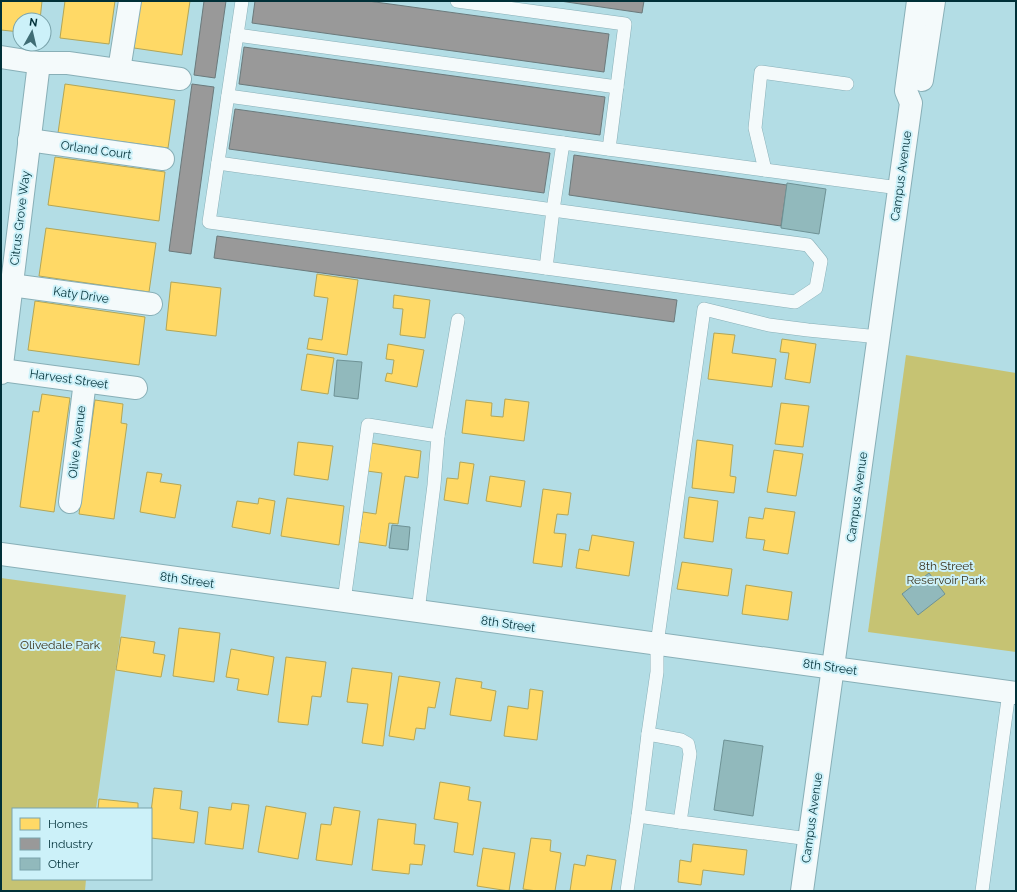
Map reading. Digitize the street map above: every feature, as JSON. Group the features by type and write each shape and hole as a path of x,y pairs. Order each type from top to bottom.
{"street":[{"path":"119,70 130,1"},
{"name":"Campus Avenue","path":"802,891 911,103 906,91 918,1"},
{"name":"Campus Avenue","path":"911,103 920,94 934,1"},
{"path":"1,57 39,63 68,63 180,79"},
{"name":"Citrus Grove Way","path":"1,371 39,63"},
{"name":"Orland Court","path":"29,140 163,159"},
{"name":"Katy Drive","path":"11,285 151,304"},
{"name":"Harvest Street","path":"1,371 136,388"},
{"name":"Olive Avenue","path":"70,502 85,381"},
{"name":"8th Street","path":"1,554 1013,692"}],"lane":[{"path":"218,163 808,245 821,261 816,288 795,302 209,222 242,1"},
{"path":"457,1 625,24 609,149"},
{"path":"236,35 617,87"},
{"path":"765,170 755,128 761,72 847,84"},
{"path":"228,96 899,188"},
{"path":"546,268 563,143"},
{"path":"627,891 657,672 657,644 704,309 769,325 878,337"},
{"path":"418,611 434,485 438,436 458,320"},
{"path":"344,601 368,425 438,436"},
{"path":"982,891 1013,692"},
{"path":"648,734 681,740 688,744 690,754 680,822"},
{"path":"638,816 809,840"}],"green space":[{"name":"8th Street Reservoir Park","path":"906,355 1016,373 1016,652 868,632"},
{"name":"Olivedale Park","path":"1,578 126,595 96,808 12,808 12,880 86,880 85,891 1,891"}],"building: Homes":[{"path":"1,1 42,1 41,12 12,12 12,31 1,30"},
{"path":"65,1 115,1 109,44 60,38"},
{"path":"140,1 190,1 182,55 134,48"},
{"path":"65,84 175,100 168,148 58,133"},
{"path":"55,157 165,172 159,221 48,205"},
{"path":"46,228 156,243 149,292 39,276"},
{"path":"317,274 358,280 347,355 307,349 309,338 322,340 328,298 314,296"},
{"path":"171,282 221,288 216,336 166,330"},
{"path":"394,295 430,300 425,338 400,335 403,309 393,308"},
{"path":"35,301 145,317 139,365 28,350"},
{"path":"714,333 735,335 732,353 776,359 772,387 708,379"},
{"path":"782,339 816,344 810,383 785,379 789,353 780,352"},
{"path":"388,344 424,350 417,387 385,381 387,373 392,374 394,360 386,359"},
{"path":"307,354 334,358 328,394 301,390"},
{"path":"42,394 70,398 54,512 20,507 33,411 39,412"},
{"path":"505,399 529,402 524,441 462,433 466,400 492,403 491,416 503,417"},
{"path":"95,400 123,404 121,423 127,424 114,519 79,514"},
{"path":"781,403 809,406 803,447 775,444"},
{"path":"697,440 733,445 730,476 736,477 734,493 692,488"},
{"path":"298,442 333,446 328,480 294,475"},
{"path":"371,443 421,451 418,478 405,476 398,524 389,523 386,546 358,542 363,512 376,514 382,473 367,471"},
{"path":"774,450 803,454 796,496 767,492"},
{"path":"460,462 474,464 468,504 444,500 447,478 458,479"},
{"path":"147,472 162,474 160,482 181,485 175,518 140,512"},
{"path":"490,476 525,481 521,507 486,501"},
{"path":"543,489 571,493 568,515 557,514 554,533 566,534 562,567 533,563"},
{"path":"689,497 718,501 713,542 684,538"},
{"path":"259,498 275,501 270,534 232,527 237,501 258,504"},
{"path":"287,498 344,506 339,545 281,536"},
{"path":"765,508 795,512 788,554 763,550 765,540 746,538 749,517 763,519"},
{"path":"592,535 634,542 629,576 576,568 579,549 589,551"},
{"path":"682,562 732,569 728,596 677,589"},
{"path":"746,585 792,592 788,620 742,614"},
{"path":"179,628 220,633 214,682 173,676"},
{"path":"121,637 155,642 153,653 165,655 161,677 116,670"},
{"path":"231,649 274,657 268,695 237,690 239,679 226,677"},
{"path":"286,657 326,662 321,697 312,696 308,725 278,722"},
{"path":"352,668 392,673 383,746 362,743 368,704 347,702"},
{"path":"399,676 440,682 435,708 428,707 425,729 416,728 414,740 389,736"},
{"path":"456,678 482,682 481,688 496,691 491,721 450,715"},
{"path":"530,689 543,691 537,740 504,736 508,706 528,709"},
{"path":"440,782 470,787 468,800 481,802 473,855 454,852 458,823 434,819"},
{"path":"154,788 182,791 180,809 198,812 194,843 152,838 152,808"},
{"path":"99,799 138,803 138,808 98,808"},
{"path":"232,803 249,805 243,849 205,844 209,807 231,810"},
{"path":"266,806 306,813 298,859 258,852"},
{"path":"334,807 360,811 352,865 316,860 321,824 331,825"},
{"path":"378,819 416,824 414,844 425,845 422,865 410,864 409,874 372,870"},
{"path":"531,838 551,840 550,851 561,853 555,891 523,889"},
{"path":"693,844 747,850 744,875 703,870 701,885 678,882 680,860 691,862"},
{"path":"483,848 515,853 509,891 477,886"},
{"path":"587,855 616,860 611,891 570,891 574,864 585,866"}],"building: Industry":[{"path":"204,1 226,1 215,78 194,75"},
{"path":"255,1 368,1 609,34 604,72 252,23"},
{"path":"560,1 644,1 642,13"},
{"path":"244,47 605,97 600,135 239,84"},
{"path":"192,84 214,87 191,254 169,251"},
{"path":"235,109 550,153 544,193 229,149"},
{"path":"574,155 787,185 781,226 569,195"},
{"path":"217,236 677,300 674,322 214,258"}],"building: Other":[{"path":"787,183 826,189 819,234 781,228"},
{"path":"337,360 362,362 358,399 334,396"},
{"path":"392,525 410,527 408,550 389,548"},
{"path":"929,573 945,594 918,615 902,594"},
{"path":"724,740 763,746 753,816 714,810"}]}
